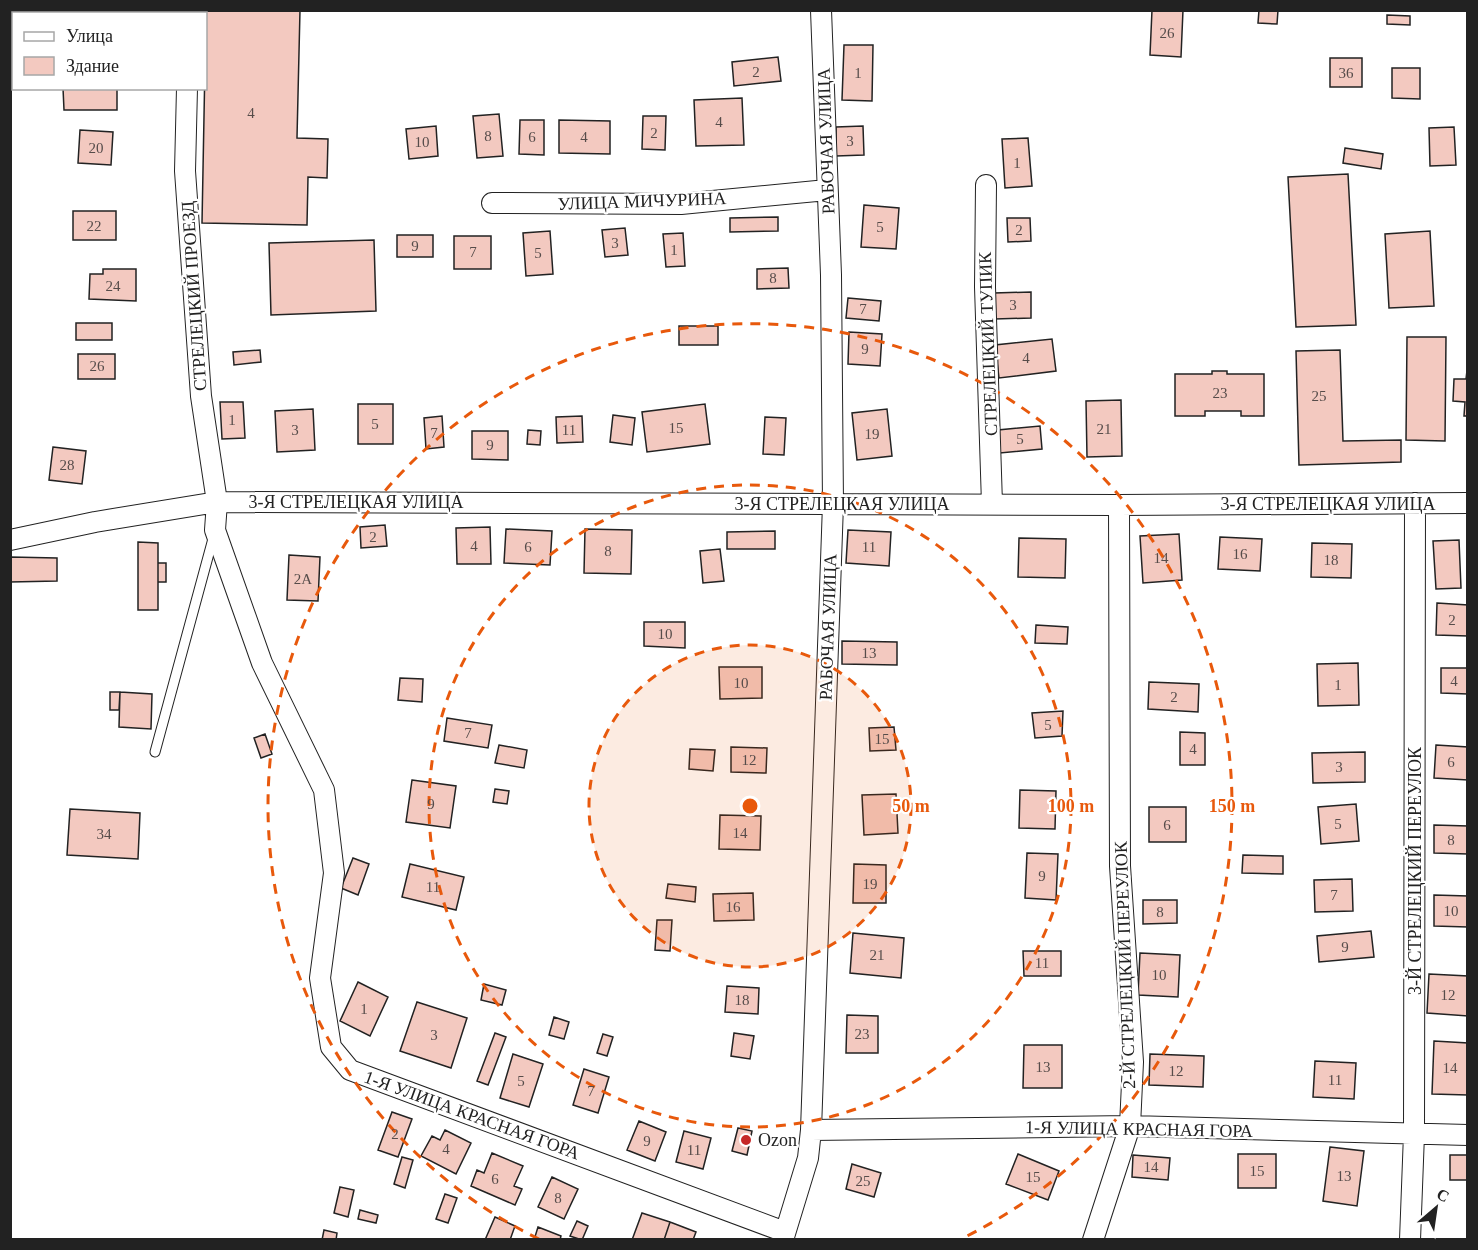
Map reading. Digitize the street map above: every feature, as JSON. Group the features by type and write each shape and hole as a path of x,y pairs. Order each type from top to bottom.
{"street":[{"name":"РАБОЧАЯ УЛИЦА","path":"784,1236 808,1158 811,1130 833,504 831,275 821,10"},
{"name":"СТРЕЛЕЦКИЙ ПРОЕЗД","path":"187,90 185,171 200,384 217,502"},
{"name":"СТРЕЛЕЦКИЙ ТУПИК","path":"986,184 985,287 992,504"},
{"name":"УЛИЦА МИЧУРИНА","path":"492,203 681,204 827,190"},
{"name":"3-Я СТРЕЛЕЦКАЯ УЛИЦА","path":"10,540 95,522 217,502 1119,505 1467,503"},
{"name":"1-Я УЛИЦА КРАСНАЯ ГОРА","path":"217,502 215,530 262,663 324,790 334,873 320,978 330,1047 350,1070 784,1236"},
{"name":"3-Й СТРЕЛЕЦКИЙ ПЕРЕУЛОК","path":"1410,1239 1414,1134 1415,503"},
{"name":"2-Й СТРЕЛЕЦКИЙ ПЕРЕУЛОК","path":"1093,1239 1130,1126 1132,1062 1120,866 1119,505"},
{"name":"1-Я УЛИЦА КРАСНАЯ ГОРА","path":"811,1130 1130,1126 1467,1135"}],"lane":[{"path":"155,752 215,530"}],"building":[{"path":"73,10 110,10 110,12 73,12"},
{"path":"206,10 300,10 297,138 328,139 327,178 308,177 307,225 202,223 204,90 207,90"},
{"path":"1152,10 1183,10 1181,57 1150,55"},
{"path":"1259,10 1278,10 1277,24 1258,23"},
{"path":"1387,15 1410,16 1410,25 1387,24"},
{"path":"844,45 873,45 872,101 842,100"},
{"path":"778,57 781,81 734,86 732,62"},
{"path":"1330,58 1362,58 1362,87 1330,87"},
{"path":"1392,68 1420,68 1420,99 1392,98"},
{"path":"63,90 117,90 117,110 64,110"},
{"path":"742,98 744,145 696,146 694,100"},
{"path":"499,114 503,156 477,158 473,116"},
{"path":"643,116 666,116 665,150 642,149"},
{"path":"520,120 544,120 544,155 519,154"},
{"path":"559,120 610,121 610,154 559,153"},
{"path":"436,126 438,156 409,159 406,129"},
{"path":"863,126 864,155 836,156 836,127"},
{"path":"1454,127 1456,165 1430,166 1429,128"},
{"path":"80,130 113,132 111,165 78,163"},
{"path":"1028,138 1032,186 1005,188 1002,139"},
{"path":"1345,148 1383,154 1381,169 1343,163"},
{"path":"1348,174 1356,325 1296,327 1288,177"},
{"path":"864,205 899,208 896,249 861,247"},
{"path":"73,211 116,211 116,240 73,240"},
{"path":"778,217 778,231 730,232 730,218"},
{"path":"1007,218 1030,218 1031,241 1008,242"},
{"path":"625,228 628,255 605,257 602,230"},
{"path":"550,231 553,274 526,276 523,233"},
{"path":"1430,231 1434,306 1389,308 1385,234"},
{"path":"683,233 685,266 666,267 663,234"},
{"path":"397,235 433,235 433,257 397,257"},
{"path":"454,236 491,236 491,269 454,269"},
{"path":"374,240 376,311 271,315 269,243"},
{"path":"788,268 789,288 757,289 757,269"},
{"path":"103,269 136,269 136,301 89,299 90,274 103,274"},
{"path":"1031,292 1031,318 995,319 994,293"},
{"path":"848,298 881,301 879,321 846,318"},
{"path":"76,323 112,323 112,340 76,340"},
{"path":"679,326 718,326 718,345 679,345"},
{"path":"849,332 882,334 880,366 848,364"},
{"path":"1407,337 1446,337 1445,441 1406,440"},
{"path":"1052,339 1056,371 999,378 995,345"},
{"path":"260,350 261,362 234,365 233,352"},
{"path":"1340,350 1343,441 1401,440 1401,462 1299,465 1296,351"},
{"path":"78,354 115,354 115,379 78,379"},
{"path":"1468,362 1468,416 1464,416 1465,402 1453,401 1454,379 1466,379"},
{"path":"1212,371 1227,371 1227,374 1264,374 1264,416 1241,416 1241,411 1205,411 1205,416 1175,416 1175,374 1212,374"},
{"path":"1121,400 1122,456 1087,457 1086,401"},
{"path":"220,402 243,402 245,438 222,439"},
{"path":"358,404 393,404 393,444 358,444"},
{"path":"705,404 710,444 647,452 642,412"},
{"path":"313,409 315,450 277,452 275,411"},
{"path":"887,409 892,456 857,460 852,413"},
{"path":"613,415 635,418 632,445 610,442"},
{"path":"442,416 444,447 426,449 424,418"},
{"path":"582,416 583,442 557,443 556,417"},
{"path":"765,417 786,418 784,455 763,454"},
{"path":"1040,426 1042,449 1000,453 998,430"},
{"path":"528,430 541,431 540,445 527,444"},
{"path":"472,431 508,431 508,460 472,459"},
{"path":"53,447 86,451 82,484 49,480"},
{"path":"385,525 387,546 361,548 360,527"},
{"path":"490,527 491,564 457,564 456,528"},
{"path":"506,529 552,531 550,565 504,563"},
{"path":"585,529 632,530 631,574 584,573"},
{"path":"848,530 891,532 889,566 846,563"},
{"path":"775,531 775,549 727,549 727,532"},
{"path":"1179,534 1182,580 1143,583 1140,536"},
{"path":"1220,537 1262,539 1260,571 1218,569"},
{"path":"1019,538 1066,539 1065,578 1018,577"},
{"path":"1459,540 1461,588 1436,589 1433,541"},
{"path":"138,542 158,543 158,610 138,610"},
{"path":"1312,543 1352,544 1351,578 1311,577"},
{"path":"720,549 724,581 703,583 700,551"},
{"path":"289,555 320,557 318,601 287,600"},
{"path":"10,557 57,558 57,581 10,582"},
{"path":"158,563 166,563 166,582 158,582"},
{"path":"1437,603 1468,605 1468,636 1436,635"},
{"path":"644,622 685,622 685,648 644,646"},
{"path":"1036,625 1068,627 1067,644 1035,643"},
{"path":"842,641 897,642 897,665 842,664"},
{"path":"1358,663 1359,705 1318,706 1317,664"},
{"path":"719,667 762,667 762,698 720,699"},
{"path":"1441,668 1468,668 1468,694 1441,693"},
{"path":"400,678 423,679 422,702 398,700"},
{"path":"1149,682 1199,684 1198,712 1148,709"},
{"path":"110,692 120,692 119,710 110,710"},
{"path":"120,692 152,694 151,729 119,727"},
{"path":"1063,711 1062,736 1035,738 1032,713"},
{"path":"447,718 492,725 488,748 444,741"},
{"path":"894,727 896,750 870,751 869,728"},
{"path":"1180,732 1205,733 1205,765 1180,765"},
{"path":"265,734 272,754 261,758 254,738"},
{"path":"499,745 527,750 524,768 495,763"},
{"path":"1436,745 1468,747 1468,780 1434,778"},
{"path":"731,747 767,748 766,773 731,772"},
{"path":"690,749 715,750 713,771 689,769"},
{"path":"1365,752 1365,782 1313,783 1312,753"},
{"path":"412,780 456,786 450,828 406,822"},
{"path":"495,789 509,791 507,804 493,802"},
{"path":"1020,790 1056,791 1055,829 1019,828"},
{"path":"896,794 898,833 864,835 862,795"},
{"path":"1356,804 1359,841 1321,844 1318,807"},
{"path":"1149,807 1186,807 1186,842 1149,842"},
{"path":"70,809 140,813 138,859 67,855"},
{"path":"720,815 761,816 760,850 719,849"},
{"path":"1434,825 1468,826 1468,854 1434,853"},
{"path":"1027,853 1058,854 1056,900 1025,898"},
{"path":"1243,855 1283,856 1283,874 1242,873"},
{"path":"353,858 369,864 358,895 341,888"},
{"path":"410,864 464,877 456,910 402,897"},
{"path":"854,864 886,865 886,903 853,903"},
{"path":"1352,879 1353,911 1315,912 1314,880"},
{"path":"668,884 696,887 695,902 666,898"},
{"path":"753,893 754,920 714,921 713,894"},
{"path":"1434,895 1468,896 1468,927 1434,926"},
{"path":"1143,900 1177,900 1177,923 1143,924"},
{"path":"657,920 672,920 670,951 655,950"},
{"path":"1371,931 1374,957 1319,962 1317,936"},
{"path":"853,933 904,938 901,978 850,973"},
{"path":"1023,951 1061,951 1061,976 1024,976"},
{"path":"1140,953 1180,955 1178,997 1138,995"},
{"path":"1429,974 1468,976 1468,1016 1427,1013"},
{"path":"358,982 388,997 370,1036 340,1021"},
{"path":"484,984 506,990 502,1005 481,1000"},
{"path":"727,986 759,988 758,1014 725,1012"},
{"path":"417,1002 467,1018 451,1068 400,1051"},
{"path":"847,1015 878,1016 878,1053 846,1053"},
{"path":"554,1017 569,1022 564,1039 549,1035"},
{"path":"495,1033 506,1037 488,1085 477,1081"},
{"path":"734,1033 754,1036 750,1059 731,1056"},
{"path":"603,1034 613,1037 607,1056 597,1053"},
{"path":"1434,1041 1468,1043 1468,1095 1432,1094"},
{"path":"1024,1045 1062,1045 1062,1088 1023,1088"},
{"path":"513,1054 543,1064 529,1107 500,1098"},
{"path":"1150,1054 1204,1056 1203,1087 1149,1085"},
{"path":"1315,1061 1356,1063 1354,1099 1313,1097"},
{"path":"584,1069 609,1077 598,1113 573,1105"},
{"path":"392,1112 412,1119 398,1157 378,1150"},
{"path":"639,1121 666,1132 655,1161 627,1150"},
{"path":"738,1128 752,1131 747,1155 732,1151"},
{"path":"445,1130 471,1143 456,1174 421,1156 432,1136 440,1140"},
{"path":"684,1131 711,1138 703,1169 676,1162"},
{"path":"1330,1147 1364,1151 1357,1206 1323,1201"},
{"path":"492,1153 523,1166 514,1186 522,1189 515,1205 471,1186 477,1170 484,1173"},
{"path":"1018,1154 1059,1171 1048,1200 1006,1184"},
{"path":"1238,1154 1276,1154 1276,1188 1238,1188"},
{"path":"1133,1155 1170,1158 1168,1180 1132,1177"},
{"path":"1450,1155 1468,1155 1468,1180 1450,1180"},
{"path":"402,1157 413,1160 405,1188 394,1184"},
{"path":"852,1164 881,1173 874,1197 846,1189"},
{"path":"552,1177 578,1189 564,1219 538,1207"},
{"path":"340,1187 354,1190 348,1217 334,1213"},
{"path":"445,1194 457,1198 448,1223 436,1219"},
{"path":"360,1210 378,1215 376,1223 358,1219"},
{"path":"642,1213 670,1222 664,1240 632,1240"},
{"path":"495,1217 515,1226 510,1240 485,1240"},
{"path":"577,1221 588,1226 582,1240 570,1236"},
{"path":"670,1222 696,1232 693,1240 664,1240"},
{"path":"538,1227 561,1236 560,1240 534,1240"},
{"path":"324,1230 337,1233 336,1240 322,1240"}],"place":[{"name":"Ozon","path":"746,1140"}]}
